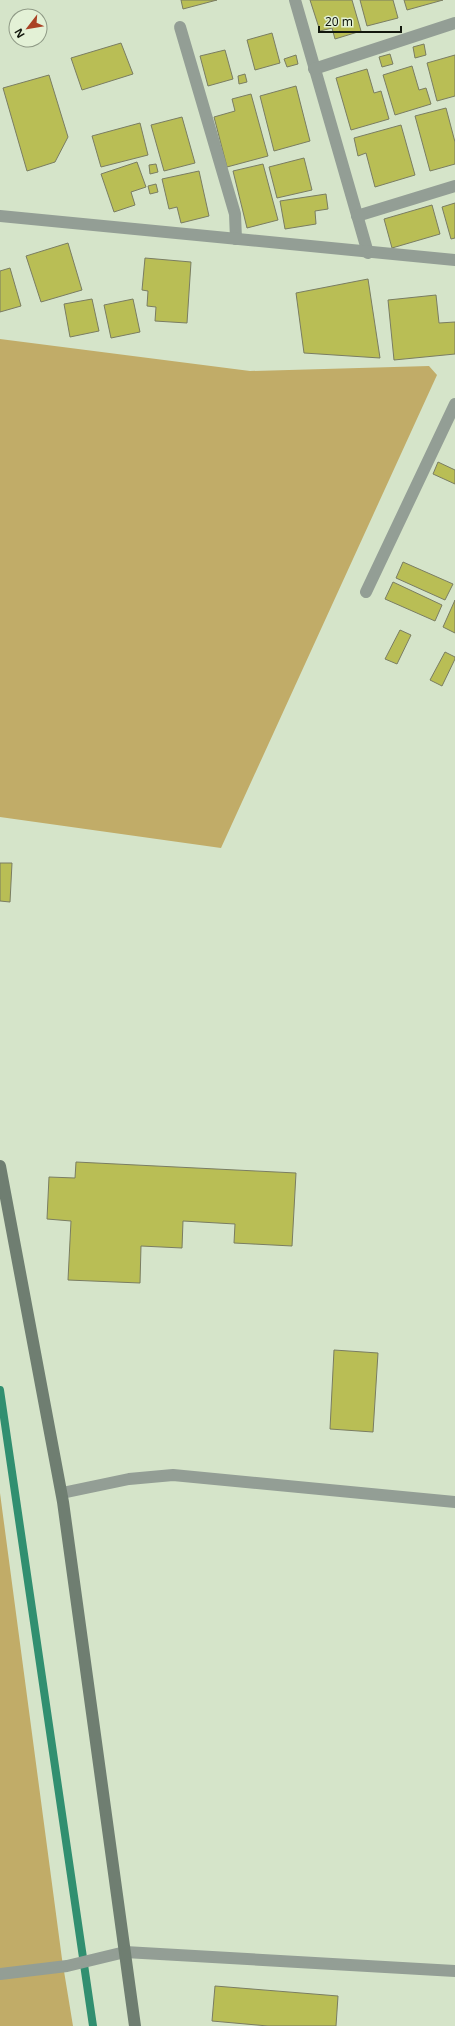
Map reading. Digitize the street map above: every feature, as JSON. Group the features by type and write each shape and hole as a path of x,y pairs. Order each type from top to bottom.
{"street":[{"path":"295,0 368,253"},
{"path":"314,69 455,23"},
{"path":"180,27 235,214 236,238"},
{"path":"357,216 455,186"},
{"path":"0,216 236,238 368,253 455,260"},
{"path":"366,592 455,404"},
{"path":"0,1166 62,1493 135,2026"},
{"path":"62,1493 128,1479 173,1475 455,1502"},
{"path":"0,1974 67,1966 125,1952 455,1971"}],"shaded area":[{"path":"0,339 250,371 429,366 437,375 221,848 0,817"},
{"path":"0,1493 62,1959 73,2026 0,2026"}],"building":[{"path":"181,0 217,0 183,9"},
{"path":"310,0 352,0 361,31 335,39 332,28 320,31"},
{"path":"360,0 393,0 398,18 367,26"},
{"path":"404,0 443,0 407,10"},
{"path":"272,33 280,63 255,70 247,40"},
{"path":"121,43 133,74 82,90 71,58"},
{"path":"424,44 426,55 415,58 413,47"},
{"path":"225,50 233,79 208,86 200,56"},
{"path":"390,54 393,64 382,67 379,57"},
{"path":"296,55 298,64 287,67 284,59"},
{"path":"455,55 455,96 437,101 427,63"},
{"path":"412,66 419,90 426,88 431,104 395,115 383,75"},
{"path":"367,69 374,93 381,91 389,119 351,130 336,78"},
{"path":"245,74 247,82 239,84 238,76"},
{"path":"49,75 68,137 55,162 27,171 3,88"},
{"path":"296,86 310,141 274,151 260,96"},
{"path":"251,94 268,156 227,167 214,117 235,111 232,99"},
{"path":"446,108 455,142 455,164 430,171 415,116"},
{"path":"182,117 195,163 164,171 151,125"},
{"path":"140,123 148,155 101,167 92,136"},
{"path":"401,125 415,175 375,187 366,153 358,156 354,138"},
{"path":"304,158 312,190 277,198 269,167"},
{"path":"137,162 146,187 131,192 135,205 114,212 101,174"},
{"path":"156,164 158,172 150,174 149,165"},
{"path":"263,164 278,220 247,228 233,171"},
{"path":"199,171 209,216 181,223 177,207 169,209 162,179"},
{"path":"156,184 158,192 150,194 148,186"},
{"path":"326,194 328,209 315,211 316,224 285,229 280,201"},
{"path":"455,203 455,238 451,239 442,207"},
{"path":"432,205 440,234 392,248 384,219"},
{"path":"68,243 82,290 41,302 26,256"},
{"path":"145,258 191,262 187,323 155,321 156,307 147,306 148,291 142,290"},
{"path":"10,268 21,306 0,312 0,271"},
{"path":"368,279 380,358 304,353 296,293"},
{"path":"436,295 439,323 455,322 455,354 394,360 388,300"},
{"path":"92,299 99,331 70,337 64,304"},
{"path":"133,299 140,332 111,338 104,305"},
{"path":"438,462 455,470 455,484 433,474"},
{"path":"403,562 453,584 445,600 396,578"},
{"path":"393,582 442,605 435,621 385,599"},
{"path":"455,600 455,633 443,627"},
{"path":"400,630 411,635 397,664 385,659"},
{"path":"445,652 455,657 455,659 442,686 430,680"},
{"path":"0,863 12,863 10,902 0,901"},
{"path":"76,1162 296,1173 292,1246 234,1243 235,1224 183,1221 182,1248 141,1246 140,1283 68,1280 71,1221 47,1219 49,1177 75,1178"},
{"path":"334,1350 378,1353 373,1432 330,1429"},
{"path":"215,1986 338,1996 336,2026 268,2026 212,2021"}],"waterway":[{"path":"0,1390 93,2026"}]}
